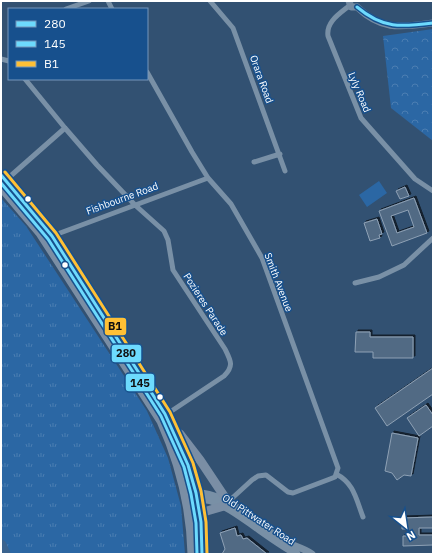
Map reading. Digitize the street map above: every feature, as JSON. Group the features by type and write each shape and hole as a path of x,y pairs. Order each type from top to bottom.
{"highway":[{"path":"3,181 36,214 48,237 152,406 174,452 186,497 191,527 192,554"},
{"path":"48,237 167,414 174,427 185,454 197,496 200,513 202,554"},
{"path":"174,427 186,440 226,502 200,513"}],"main road":[{"path":"353,4 372,20 389,26 407,26 433,23"}],"street":[{"path":"69,8 89,1"},
{"name":"Orara Road","path":"210,1 233,28 286,171"},
{"name":"Lyly Road","path":"353,4 330,23 327,31 361,118 415,179 433,191"},
{"name":"Smith Avenue","path":"148,74 208,178 231,204 262,258 336,461 338,468 336,474"},
{"name":"Pozieres Parade","path":"26,80 65,128 135,205 164,231 168,240 172,270 225,349 232,363 231,369 224,376 167,414"},
{"path":"3,181 65,128"},
{"path":"254,162 280,154"},
{"name":"Fishbourne Road","path":"48,237 208,178"},
{"path":"355,283 379,277 404,265 433,238"},
{"path":"226,502 258,476 266,475 288,492 293,493 330,480 336,474 345,478 351,485 363,517"},
{"name":"Old Pittwater Road","path":"186,497 214,495 283,540 312,554"},
{"name":"Old Pittwater Road","path":"226,502 279,545 297,554"}],"green space":[{"path":"433,29 433,141 391,108 383,36"},
{"path":"379,181 387,193 367,207 359,195"},
{"path":"1,198 26,226 147,411 168,458 181,506 185,554 1,554"}],"building":[{"path":"405,187 409,196 400,199 396,191"},
{"path":"414,198 427,233 392,246 379,211","holes":["408,210 414,227 397,233 391,216"]},
{"path":"377,219 382,234 379,235 380,238 370,241 364,223"},
{"path":"356,332 370,332 370,337 413,337 413,358 373,358 373,352 355,352"},
{"path":"433,368 433,394 387,426 375,408"},
{"path":"426,405 433,415 433,426 419,436 407,418"},
{"path":"392,433 418,438 411,476 404,475 397,480 392,473 385,471"},
{"path":"433,517 433,528 419,528 419,535 433,535 433,545 403,546 403,536 409,536 408,529 402,529 402,518"},
{"path":"235,528 237,536 241,535 243,539 247,538 267,554 222,554 225,549 220,533"}],"waterway":[{"path":"1,545 5,554"}],"transit line":[{"name":"280","path":"357,7 375,19 393,25 433,23"},
{"name":"B1","path":"5,172 56,233 170,412 193,463 201,491 206,522 207,554"},
{"name":"280","path":"1,175 52,236 165,414 188,465 196,493 201,522 202,554"},
{"name":"145","path":"1,183 48,239 161,416 184,467 196,523 197,554"}]}
